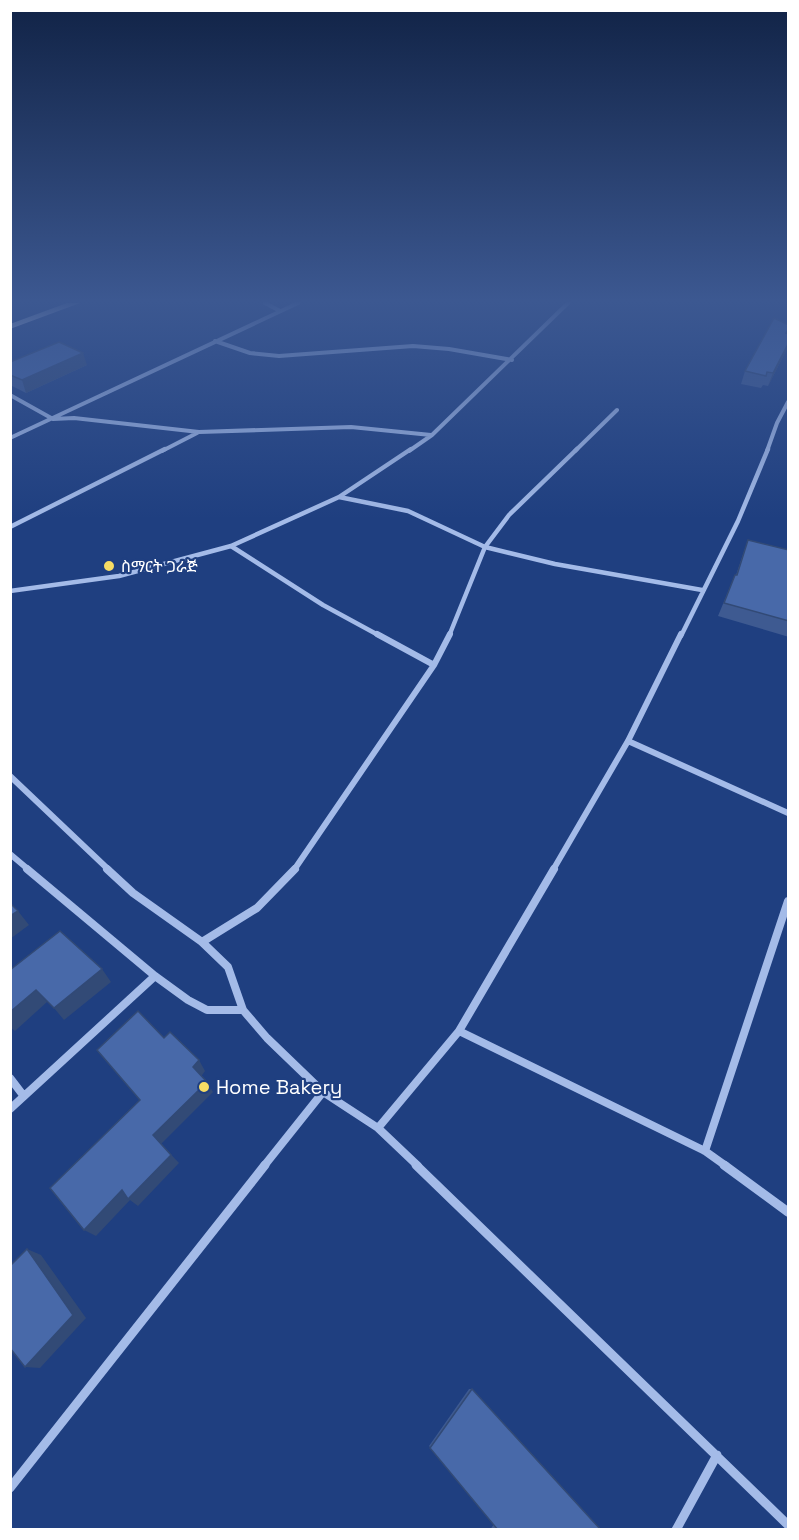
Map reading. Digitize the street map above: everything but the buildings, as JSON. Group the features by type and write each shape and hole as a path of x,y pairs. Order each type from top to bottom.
{"street":[{"path":"10,438 141,375"},
{"path":"10,591 120,576 231,546 339,497 432,435 496,375"},
{"path":"10,395 53,419 74,418 199,432 351,427 432,435"},
{"path":"378,1128 459,1030 627,741 751,494 777,423 789,402"},
{"path":"202,942 257,908 293,872 434,665 451,633 485,547 509,515 616,410"},
{"path":"10,527 199,432"},
{"path":"339,497 408,511 485,547 555,564 702,590"},
{"path":"231,546 323,604 434,665"},
{"path":"627,741 789,813"},
{"path":"10,776 133,893 202,942 228,967 243,1010 267,1038 323,1092 378,1128 789,1525"},
{"path":"10,854 155,976 207,1010 243,1010"},
{"path":"705,1151 785,925 789,902"},
{"path":"10,1109 155,976"},
{"path":"459,1030 705,1151 789,1212"},
{"path":"10,1078 24,1095"},
{"path":"10,1488 323,1092"},
{"path":"676,1530 717,1455"}],"place":[{"name":"ስማርት ጋራጅ","path":"109,566"},
{"name":"Home Bakery","path":"204,1087"}]}
